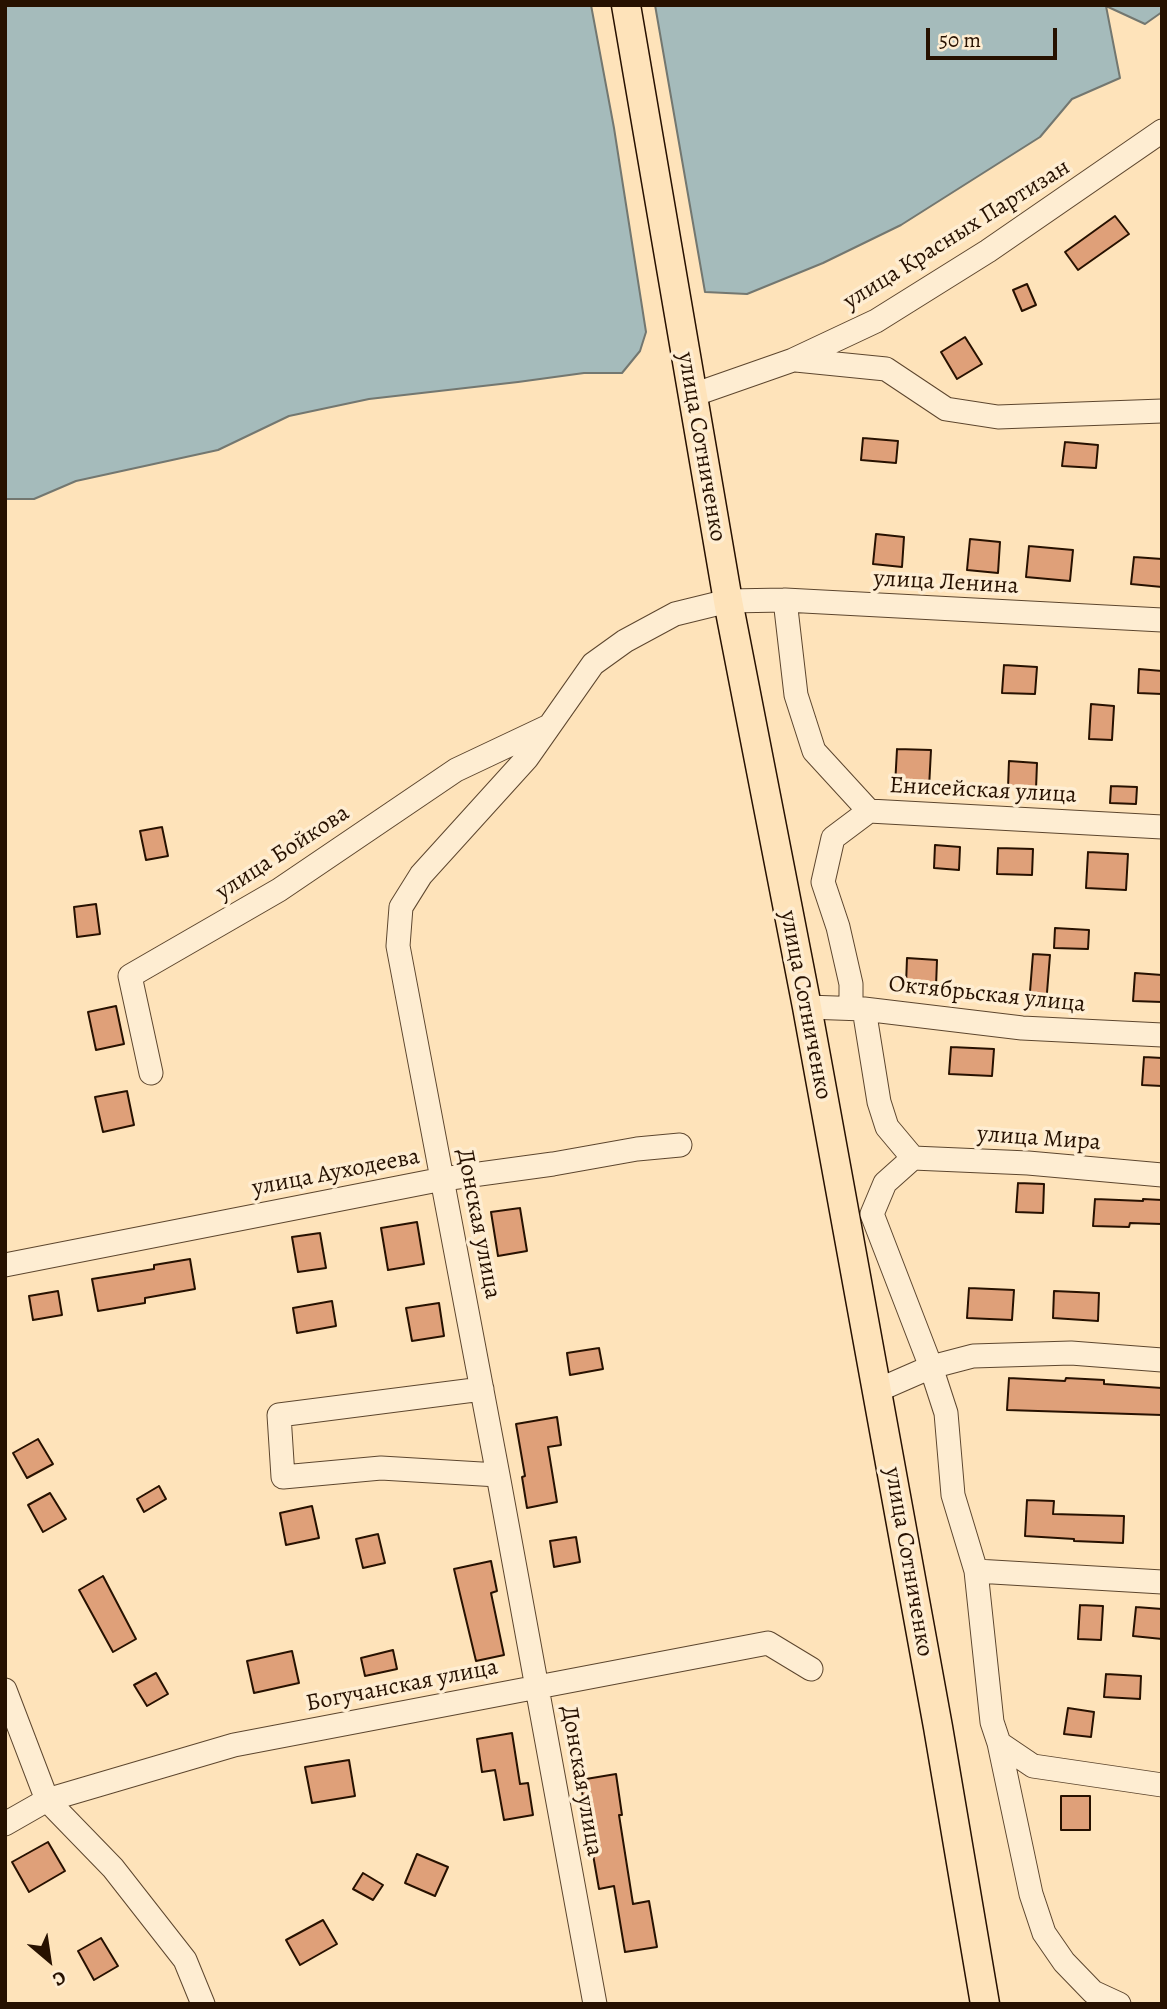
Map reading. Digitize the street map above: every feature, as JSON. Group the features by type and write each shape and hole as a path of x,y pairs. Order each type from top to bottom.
{"main road":[{"name":"улица Сотниченко","path":"626,5 728,601 807,1007 938,1727 985,2004"}],"street":[{"name":"улица Красных Партизан","path":"693,395 793,360 876,321 988,251 1162,131"},
{"path":"793,360 886,369 946,409 998,417 1162,411"},
{"name":"улица Ленина","path":"728,601 785,600 1162,620"},
{"name":"Енисейская улица","path":"785,600 796,695 814,751 869,811 1162,827"},
{"name":"Донская улица","path":"595,2004 398,946 401,907 421,875 527,758 593,664 625,641 675,614 728,601"},
{"name":"улица Бойкова","path":"151,1073 130,976 279,890 456,770 550,725"},
{"path":"869,811 833,838 823,882 838,927 878,1102 887,1127 913,1157 885,1183 872,1214 946,1413 953,1495 976,1571 992,1721 1031,1894 1045,1933 1064,1962 1093,1992 1119,2004"},
{"name":"Октябрьская улица","path":"807,1007 858,1009 1021,1027 1162,1035"},
{"name":"улица Ауходеева","path":"5,1265 443,1178 680,1145"},
{"name":"улица Мира","path":"913,1157 1028,1163 1162,1175"},
{"path":"876,1391 931,1367 973,1356 1071,1353 1162,1360"},
{"path":"482,1389 279,1415 283,1477 380,1468 498,1475"},
{"path":"976,1571 1162,1582"},
{"name":"Богучанская улица","path":"5,1824 47,1800 234,1745 768,1643 811,1669"},
{"path":"5,1690 47,1800 113,1868 185,1960 203,2004"},
{"path":"999,1743 1033,1766 1162,1785"}],"shaded area":[{"path":"5,5 591,5 614,128 646,332 640,351 622,373 584,373 369,399 289,416 218,450 76,481 34,499 5,499"},
{"path":"655,5 1162,5 1162,12 1145,24 1106,6 1120,78 1072,99 1040,137 901,225 823,263 747,294 705,292"}],"building":[{"path":"1115,216 1129,234 1078,270 1065,252"},
{"path":"1027,284 1036,305 1022,311 1013,290"},
{"path":"965,337 982,364 957,379 941,352"},
{"path":"863,438 898,441 896,463 861,460"},
{"path":"1065,442 1098,445 1096,468 1062,466"},
{"path":"876,534 904,537 902,567 873,564"},
{"path":"970,539 1000,542 998,573 967,570"},
{"path":"1029,546 1073,550 1070,581 1026,577"},
{"path":"1134,557 1162,559 1162,587 1131,584"},
{"path":"1004,665 1037,667 1035,694 1002,693"},
{"path":"1139,669 1162,671 1162,694 1138,693"},
{"path":"1091,704 1114,706 1112,740 1089,739"},
{"path":"897,749 931,750 929,788 895,786"},
{"path":"1009,761 1037,763 1036,789 1008,788"},
{"path":"1111,786 1137,787 1136,804 1110,803"},
{"path":"162,827 168,856 146,860 140,831"},
{"path":"935,845 960,847 959,870 934,868"},
{"path":"998,848 1033,849 1032,875 997,874"},
{"path":"1088,852 1128,854 1126,890 1086,888"},
{"path":"96,904 100,934 77,937 74,907"},
{"path":"1055,928 1089,930 1088,949 1054,948"},
{"path":"1033,954 1050,955 1046,1005 1029,1004"},
{"path":"907,958 937,960 936,987 906,985"},
{"path":"1135,973 1162,975 1162,1002 1133,1001"},
{"path":"116,1006 124,1044 96,1050 88,1012"},
{"path":"951,1047 994,1049 992,1076 949,1074"},
{"path":"1144,1057 1162,1058 1162,1086 1142,1085"},
{"path":"127,1091 134,1125 103,1132 95,1097"},
{"path":"1018,1183 1044,1184 1043,1213 1016,1212"},
{"path":"1095,1199 1162,1200 1162,1224 1093,1226"},
{"path":"520,1208 527,1251 498,1256 491,1212"},
{"path":"417,1222 424,1264 388,1270 381,1228"},
{"path":"320,1233 326,1268 298,1272 292,1237"},
{"path":"190,1259 195,1289 145,1298 145,1303 98,1311 92,1279 154,1269 154,1265"},
{"path":"969,1288 1014,1290 1012,1320 967,1318"},
{"path":"58,1291 62,1315 33,1320 29,1296"},
{"path":"1054,1291 1099,1293 1098,1321 1053,1318"},
{"path":"332,1301 336,1326 297,1333 293,1308"},
{"path":"439,1303 444,1336 412,1341 406,1308"},
{"path":"599,1348 603,1369 570,1375 567,1353"},
{"path":"1009,1378 1104,1380 1104,1384 1162,1388 1162,1415 1007,1410"},
{"path":"557,1417 561,1445 548,1447 557,1502 527,1508 522,1477 525,1476 516,1424"},
{"path":"38,1439 53,1464 27,1478 13,1453"},
{"path":"159,1486 166,1499 144,1512 137,1499"},
{"path":"50,1493 66,1519 43,1532 28,1505"},
{"path":"1027,1500 1054,1501 1053,1514 1124,1516 1123,1543 1025,1536"},
{"path":"312,1506 319,1538 286,1545 280,1513"},
{"path":"378,1534 385,1563 363,1568 356,1539"},
{"path":"576,1537 580,1562 554,1567 550,1541"},
{"path":"491,1561 497,1591 491,1593 504,1655 476,1661 454,1569"},
{"path":"103,1576 136,1639 113,1652 79,1590"},
{"path":"1080,1605 1103,1606 1101,1640 1078,1639"},
{"path":"1136,1607 1162,1609 1162,1639 1133,1636"},
{"path":"393,1650 397,1669 365,1676 361,1658"},
{"path":"292,1651 299,1683 254,1693 247,1661"},
{"path":"156,1673 168,1694 147,1706 134,1685"},
{"path":"1106,1674 1141,1676 1140,1699 1104,1697"},
{"path":"1068,1708 1094,1712 1091,1737 1064,1734"},
{"path":"512,1733 520,1784 528,1783 533,1815 504,1820 495,1770 482,1772 477,1739"},
{"path":"349,1760 355,1796 312,1803 305,1767"},
{"path":"616,1774 622,1815 619,1815 633,1904 649,1901 657,1947 625,1952 614,1886 599,1889 580,1780"},
{"path":"1061,1796 1090,1796 1090,1830 1061,1830"},
{"path":"48,1842 65,1871 29,1892 12,1862"},
{"path":"417,1854 448,1867 435,1896 405,1883"},
{"path":"363,1873 383,1885 373,1900 353,1889"},
{"path":"323,1920 337,1944 300,1965 286,1940"},
{"path":"101,1938 118,1966 94,1980 78,1951"}]}
